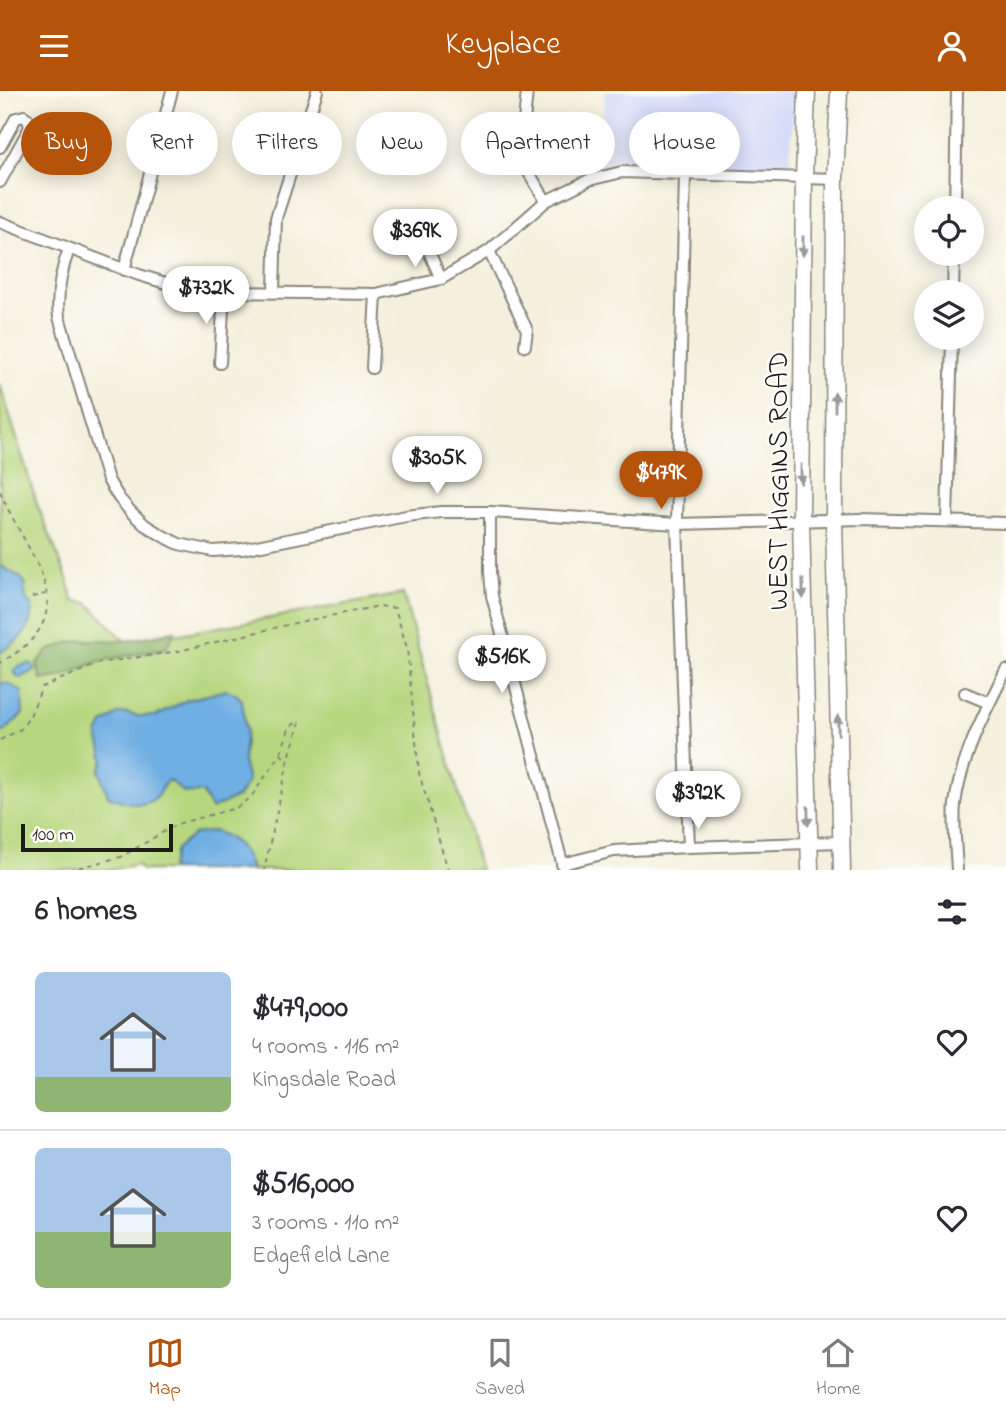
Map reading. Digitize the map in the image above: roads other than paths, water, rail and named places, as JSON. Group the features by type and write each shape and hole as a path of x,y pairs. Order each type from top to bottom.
{"main road":[{"name":"WEST HIGGINS ROAD","path":"807,91 801,520 810,870"},
{"name":"WEST HIGGINS ROAD","path":"839,91 835,179 834,520 842,870"}],"street":[{"path":"124,270 172,91"},
{"path":"274,292 276,218 317,91"},
{"path":"527,91 523,132 526,168 546,201"},
{"path":"955,196 957,91"},
{"path":"0,147 16,118 28,118 30,127 0,182"},
{"path":"0,222 124,270 176,286 224,292 376,294 441,279 489,251 546,201 589,180 629,172"},
{"path":"685,175 677,524 689,847"},
{"path":"715,175 835,179"},
{"path":"415,220 441,279"},
{"path":"69,249 59,284 59,317 108,479 119,498 145,525 163,536 193,548 213,551 250,548 406,516 441,512 489,512 677,524 801,520 947,520 1006,523"},
{"path":"489,251 527,330 525,346"},
{"path":"220,363 224,292"},
{"path":"372,368 376,294"},
{"path":"947,520 952,350"},
{"path":"489,512 492,596 563,867 614,851 841,842"},
{"path":"957,870 955,804 967,755 1006,670"},
{"path":"965,693 989,703"}],"water":[{"path":"0,565 19,576 26,585 24,588 27,602 32,605 32,614 24,634 0,653"},
{"path":"30,663 36,670 20,678 16,675 14,670"},
{"path":"0,683 8,683 22,692 23,714 0,733"},
{"path":"226,690 235,693 242,700 246,730 243,761 248,781 238,797 211,809 202,792 185,793 168,780 158,795 147,803 134,804 108,796 99,770 104,761 98,734 103,724 118,714 156,716 187,700"},
{"path":"214,831 238,845 251,870 173,870 171,867 176,849 194,834"}]}
